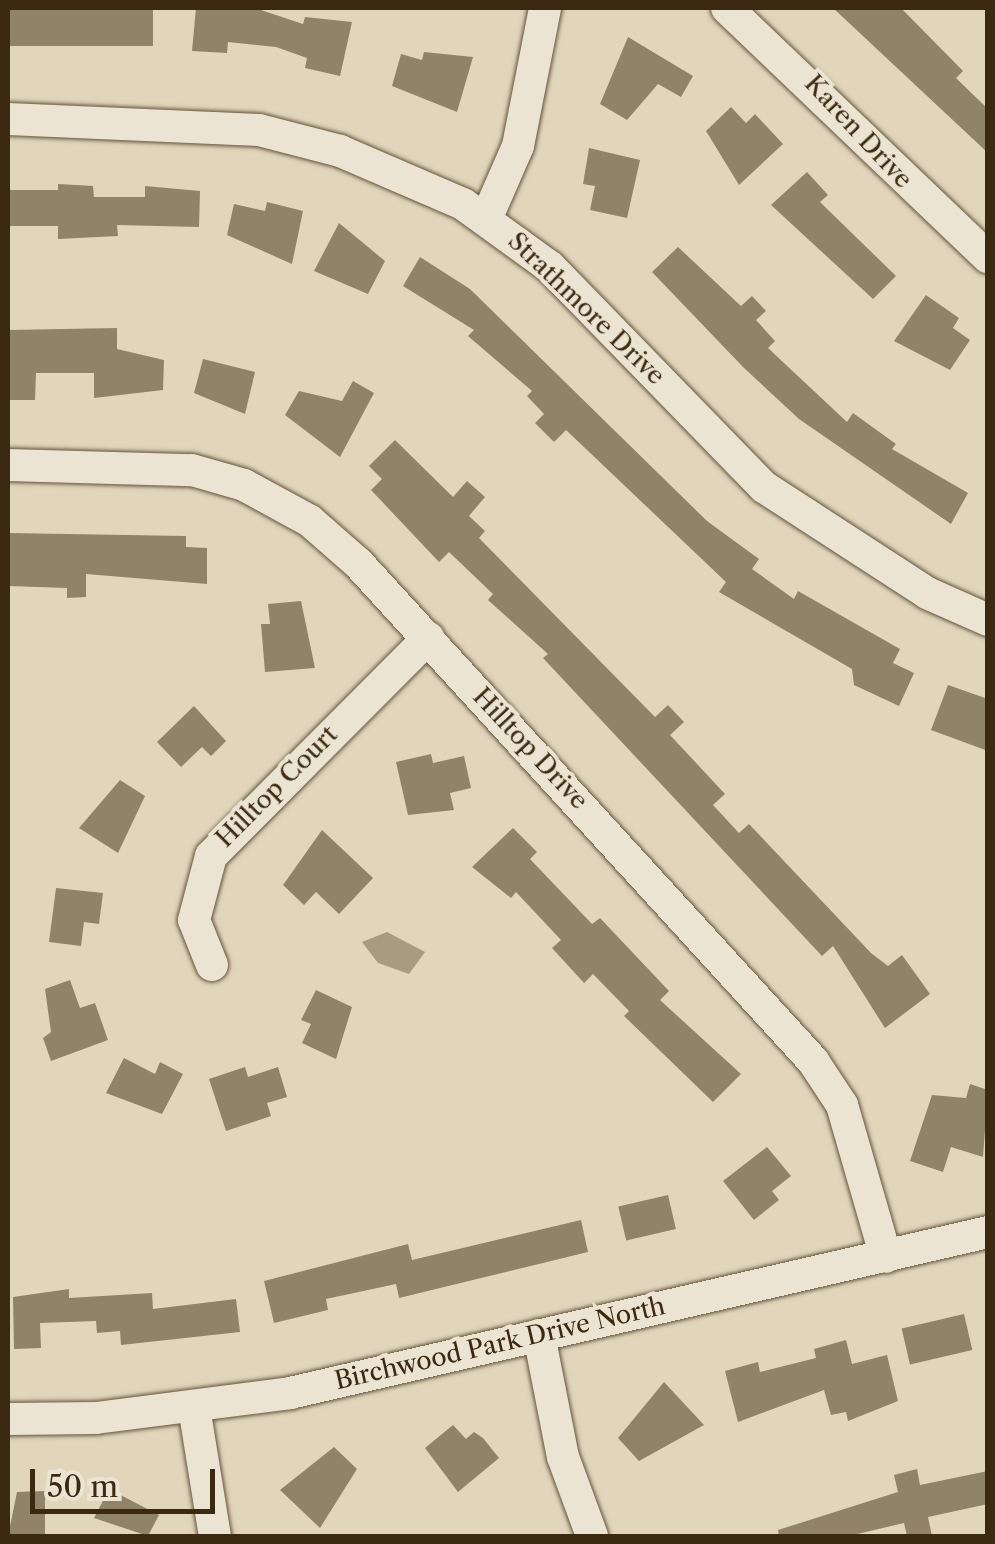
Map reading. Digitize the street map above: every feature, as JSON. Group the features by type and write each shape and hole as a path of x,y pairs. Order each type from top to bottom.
{"street":[{"path":"487,216 518,146 545,8"},
{"name":"Karen Drive","path":"727,8 988,257"},
{"name":"Strathmore Drive","path":"8,119 259,130 388,168 487,216 550,267 764,488 910,583 988,620"},
{"name":"Hilltop Drive","path":"8,465 192,470 244,484 310,520 428,638 834,1088 886,1257"},
{"name":"Hilltop Court","path":"212,965 194,920 210,856 428,638"},
{"name":"Birchwood Park Drive North","path":"8,1419 194,1408 538,1335 988,1232"},
{"path":"538,1335 563,1457 592,1536"},
{"path":"194,1408 215,1536"}],"shaded area":[{"path":"387,932 425,952 409,974 378,963 362,942"}],"building":[{"path":"10,8 153,8 153,46 10,46"},
{"path":"196,8 255,8 303,24 305,17 352,22 340,76 305,68 307,58 276,47 228,42 227,53 192,51"},
{"path":"833,8 901,8 963,71 956,78 988,109 988,153"},
{"path":"628,37 693,76 681,97 658,84 627,120 600,104"},
{"path":"424,52 473,57 457,112 392,86 401,54 422,60"},
{"path":"731,107 746,123 755,114 783,144 739,185 706,131"},
{"path":"589,148 640,160 627,218 590,210 595,186 583,184"},
{"path":"807,172 828,195 820,202 896,276 873,299 771,205"},
{"path":"58,184 93,186 94,197 145,197 145,186 200,191 199,227 117,225 118,236 58,239 58,226 8,226 8,190 58,190"},
{"path":"267,202 303,211 292,264 227,235 234,204 265,211"},
{"path":"339,223 385,261 368,294 314,271"},
{"path":"678,247 741,306 752,296 766,311 756,320 775,341 768,348 847,422 853,413 896,444 892,449 968,493 951,524 799,419 743,367 652,272"},
{"path":"420,257 470,289 707,521 759,559 752,569 794,599 798,591 900,649 893,663 914,673 899,706 854,685 852,669 719,592 726,582 566,430 554,442 535,423 544,414 527,396 532,391 468,336 474,330 403,286"},
{"path":"926,295 959,318 953,328 970,340 950,370 894,341"},
{"path":"117,328 117,349 164,360 163,390 94,398 94,373 36,373 35,400 8,400 8,330"},
{"path":"203,359 255,372 245,414 194,393"},
{"path":"353,381 374,393 340,457 285,415 299,391 342,401"},
{"path":"395,440 453,497 467,481 485,497 469,516 485,531 479,538 655,717 668,705 684,722 670,735 725,794 713,805 739,833 749,824 871,953 888,966 902,955 930,994 885,1028 833,946 822,956 543,658 548,654 488,600 493,594 449,552 439,562 371,490 382,479 369,466"},
{"path":"8,533 186,536 186,547 207,548 207,584 86,574 86,597 67,598 67,588 8,586"},
{"path":"301,601 315,668 265,672 261,624 270,624 268,604"},
{"path":"948,685 988,699 988,751 931,730"},
{"path":"194,706 226,741 211,756 202,747 181,767 157,742"},
{"path":"431,754 433,763 464,756 471,788 450,793 454,810 408,815 396,762"},
{"path":"120,780 145,796 118,853 79,828"},
{"path":"513,828 537,852 530,859 592,924 600,918 669,991 660,1000 741,1074 713,1102 624,1016 629,1011 593,974 584,983 552,948 561,940 516,892 511,898 472,867"},
{"path":"322,830 373,878 339,914 316,892 304,905 283,885"},
{"path":"56,888 103,893 99,924 84,922 81,946 49,942"},
{"path":"70,980 80,1008 95,1003 108,1040 51,1061 43,1038 51,1032 45,989"},
{"path":"316,990 352,1007 336,1059 302,1043 311,1024 301,1020"},
{"path":"124,1058 155,1074 160,1062 183,1074 162,1114 106,1093"},
{"path":"245,1067 248,1077 278,1067 287,1097 267,1103 271,1116 226,1131 209,1079"},
{"path":"970,1084 988,1090 983,1157 951,1147 943,1172 910,1161 932,1095 966,1098"},
{"path":"767,1147 791,1176 772,1191 779,1200 754,1220 723,1181"},
{"path":"668,1195 676,1229 626,1241 618,1206"},
{"path":"581,1220 588,1252 399,1298 396,1284 326,1299 328,1310 274,1323 264,1281 408,1244 412,1260"},
{"path":"69,1289 69,1298 152,1293 153,1309 236,1299 240,1332 121,1345 120,1331 97,1333 96,1321 40,1323 41,1348 14,1349 13,1297"},
{"path":"964,1314 972,1350 910,1364 902,1328"},
{"path":"846,1340 852,1364 887,1355 898,1401 848,1421 846,1412 831,1415 824,1390 738,1422 725,1371 758,1362 760,1372 816,1358 814,1349"},
{"path":"664,1382 704,1425 639,1461 618,1438"},
{"path":"453,1425 466,1439 474,1432 483,1438 499,1458 458,1492 425,1448"},
{"path":"334,1447 357,1469 320,1528 280,1490"},
{"path":"917,1469 920,1485 988,1471 988,1504 928,1517 932,1536 907,1536 904,1523 849,1536 779,1536 778,1530 898,1492 894,1475"},
{"path":"109,1489 159,1515 148,1536 94,1518"},
{"path":"45,1491 45,1536 8,1536 17,1492"}]}
